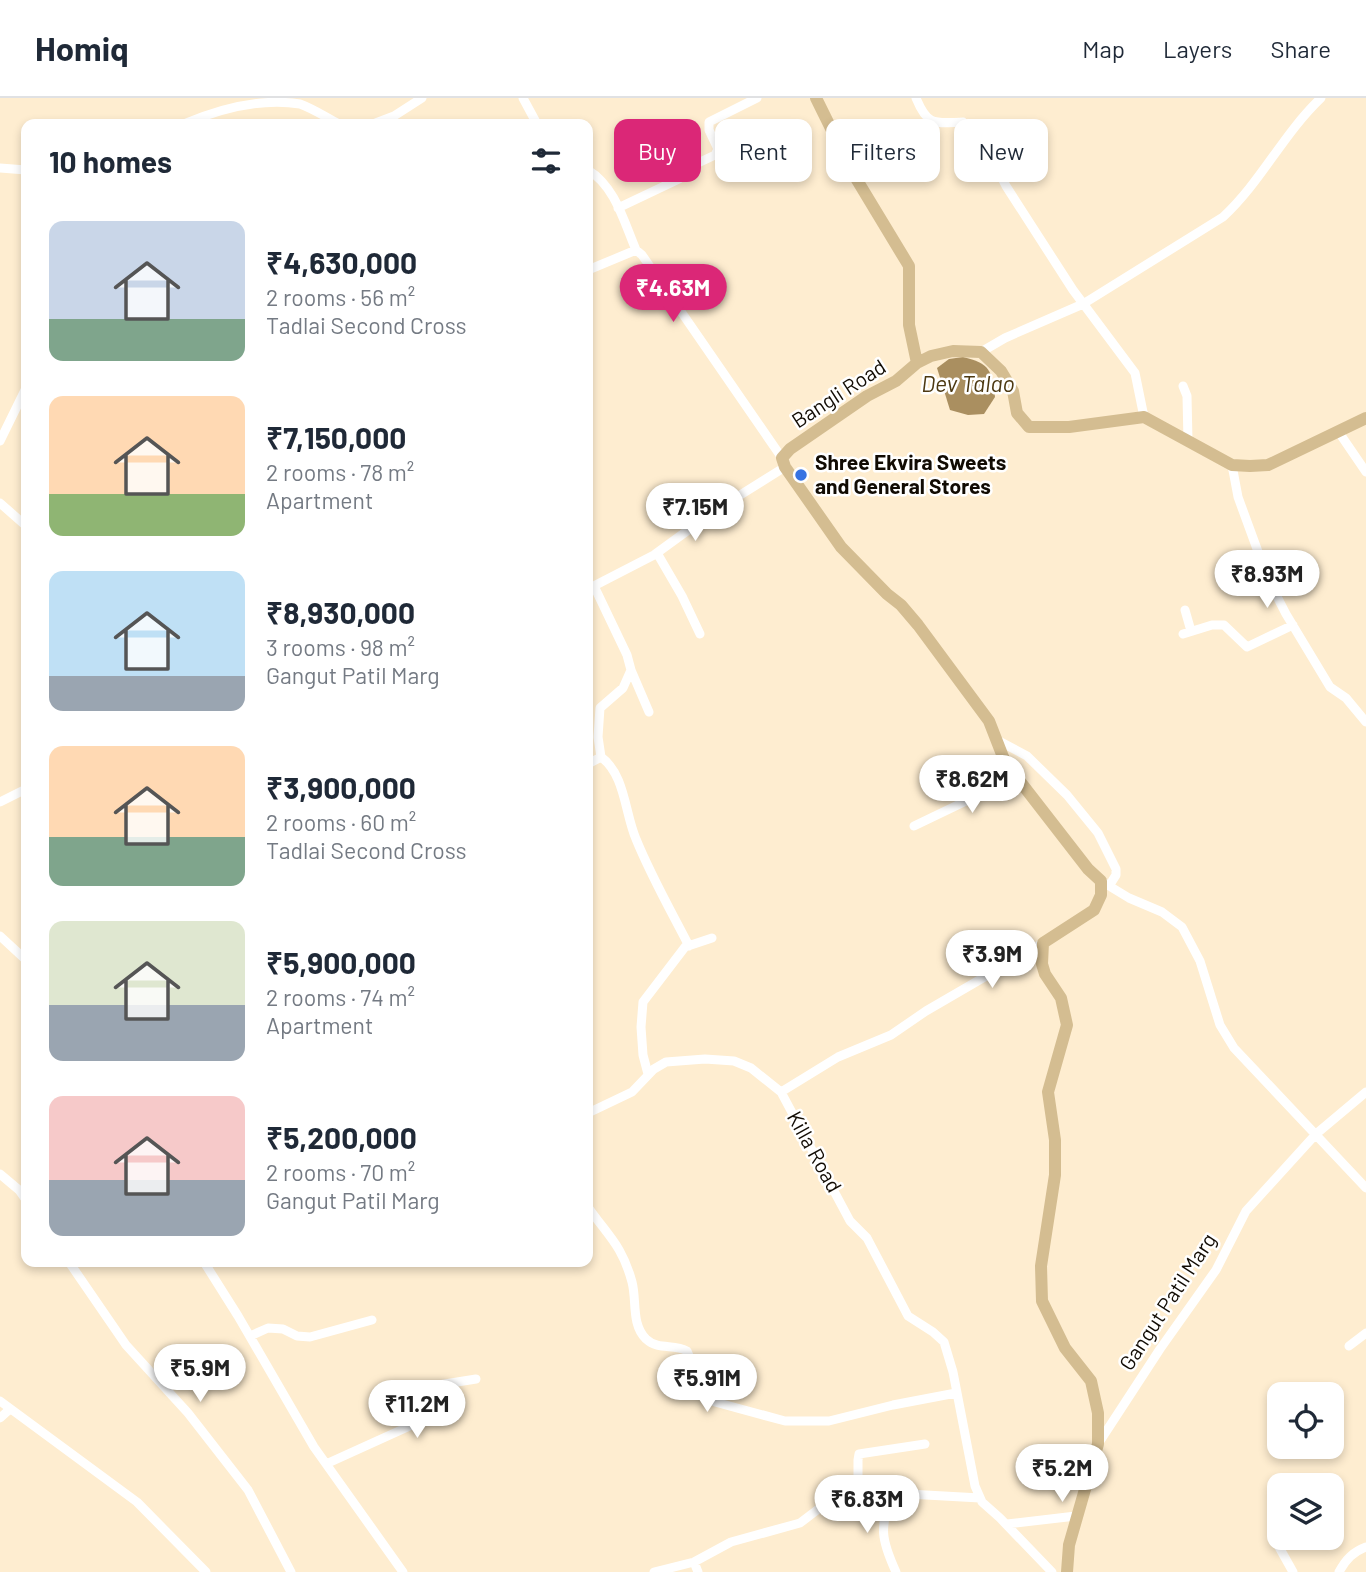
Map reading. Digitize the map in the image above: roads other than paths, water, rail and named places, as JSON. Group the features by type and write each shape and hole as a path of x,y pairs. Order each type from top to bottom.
{"main road":[{"path":"816,98 854,175 909,266 909,325 917,363"},
{"name":"Bangli Road","path":"783,462 790,449 867,396 896,381 917,363 931,356 953,351 981,352"},
{"path":"981,352 1001,371 1013,391 1017,413 1029,427 1069,427 1144,417 1232,466 1268,465 1366,418"},
{"path":"783,462 841,547 887,594 901,604 918,625 989,720 1005,762 1088,869 1105,883 1094,910 1043,943 1042,964 1060,998 1067,1025 1048,1092 1055,1140 1055,1175 1041,1266 1042,1301 1065,1348 1091,1381 1098,1413 1098,1444"},
{"name":"Gangut Patil Marg","path":"1067,1572 1069,1545 1076,1516 1098,1444"}],"street":[{"path":"386,119 422,98"},
{"path":"523,98 534,119"},
{"path":"618,208 679,179 698,163 715,155 718,149 709,130 709,122 757,98"},
{"path":"916,98 928,119 937,124 963,122 985,145 1006,186 1083,304 1135,373 1144,417"},
{"path":"981,352 1005,338 1083,304 1223,217 1251,187 1283,146 1295,125 1321,98"},
{"path":"196,119 227,106 262,99 300,104 329,119"},
{"path":"0,168 21,170"},
{"path":"593,173 599,176 618,208 636,250 717,361 783,462 657,553 593,586"},
{"path":"593,268 636,250"},
{"path":"1183,386 1187,396 1188,441"},
{"path":"0,441 21,398"},
{"path":"1338,431 1366,472"},
{"path":"1232,466 1238,497 1268,579 1330,687 1346,698 1366,722"},
{"path":"0,503 21,522"},
{"path":"657,553 700,634"},
{"path":"593,591 627,655 649,712"},
{"path":"1185,610 1187,632 1212,625 1224,625 1247,647 1293,625"},
{"path":"631,670 623,688 600,708 598,737 601,757 607,761 625,797 635,838 689,946"},
{"path":"997,740 1027,756 1067,795 1098,832 1116,869 1116,875 1105,883 1129,898 1162,912 1182,927 1200,961 1220,1025 1234,1048 1366,1188"},
{"path":"593,761 601,757"},
{"path":"914,826 1016,776"},
{"path":"0,802 21,792"},
{"path":"0,936 21,955"},
{"path":"648,1074 642,1041 643,1002 685,947 712,938"},
{"path":"781,1092 838,1056 891,1035 926,1011 1043,943"},
{"name":"Killa Road","path":"593,1111 632,1092 648,1074 666,1062 705,1059 734,1061 751,1068 781,1092 850,1222 867,1238 908,1316 944,1342 975,1486 982,1503 1007,1524 1052,1572"},
{"name":"Gangut Patil Marg","path":"1098,1444 1216,1270 1246,1211 1316,1134 1366,1092"},
{"path":"0,1174 21,1193"},
{"path":"593,1213 615,1240 622,1254 633,1286 636,1324 644,1337 663,1348 680,1347 687,1351 701,1384 715,1402 785,1421 803,1422 829,1421 956,1393"},
{"path":"72,1267 126,1345 188,1413 248,1490 291,1572"},
{"path":"207,1267 314,1447 403,1572"},
{"path":"250,1336 268,1328 283,1329 297,1336 310,1337 372,1320"},
{"path":"1349,1346 1366,1333"},
{"path":"326,1464 427,1417 428,1410 423,1396 426,1387 477,1379"},
{"path":"0,1401 137,1502 205,1572"},
{"path":"0,1418 10,1409"},
{"path":"858,1494 859,1454 925,1444"},
{"path":"890,1493 882,1531 887,1553 896,1572"},
{"path":"654,1572 694,1562 731,1542 800,1523 840,1497 890,1493 980,1498"},
{"path":"1007,1524 1076,1516"},
{"path":"1339,1572 1348,1558 1357,1550 1366,1547"},
{"path":"1281,1550 1293,1572"},
{"path":"694,1562 698,1572"}],"water":[{"name":"Dev Talao","path":"963,357 984,365 991,374 995,397 984,414 968,415 950,410 937,368 949,359"}],"place":[{"name":"Shree Ekvira Sweets and General Stores","path":"801,475"}]}
